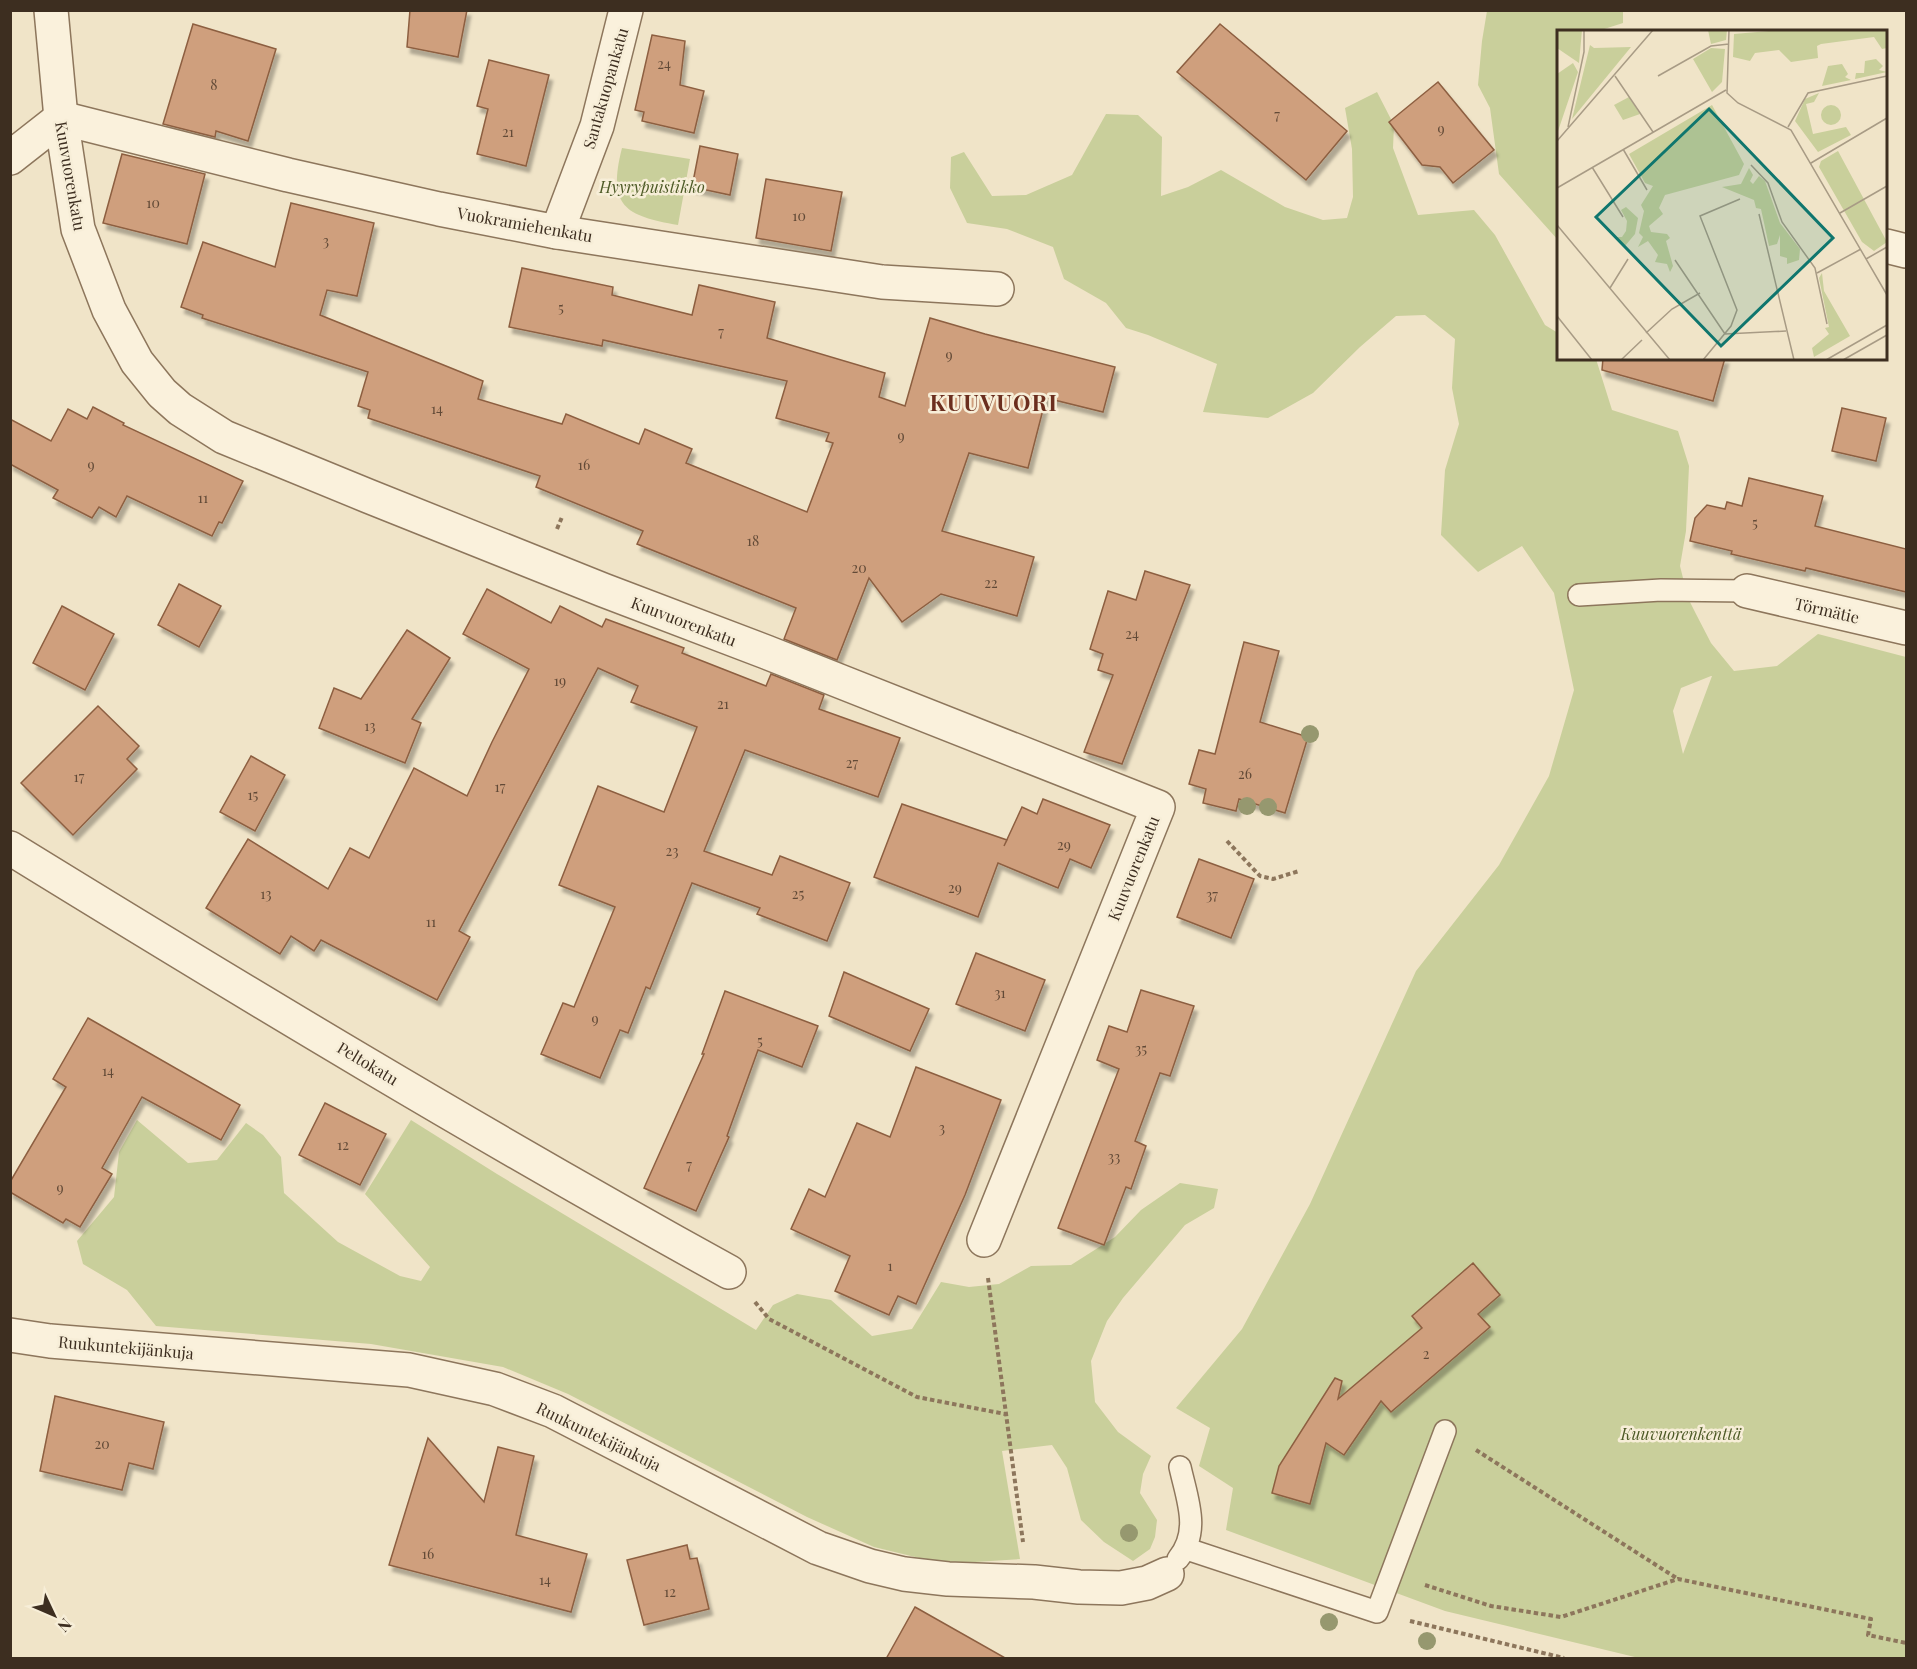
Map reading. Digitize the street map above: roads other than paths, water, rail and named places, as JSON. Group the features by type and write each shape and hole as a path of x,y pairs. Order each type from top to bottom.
{"street":[{"name":"Kuuvuorenkatu","path":"51,10 61,117 78,229 109,310 137,362 162,393 180,409 224,437 603,590 1158,807 984,1240"},
{"name":"Santakuopankatu","path":"557,232 597,126 626,10"},
{"path":"10,158 61,117"},
{"name":"Vuokramiehenkatu","path":"61,117 288,175 557,232 882,282 997,289"},
{"path":"1887,246 1906,251"},
{"name":"Törmätie","path":"1747,591 1906,628"},
{"name":"Peltokatu","path":"10,848 587,1194 729,1272"},
{"name":"Ruukuntekijänkuja","path":"10,1335 50,1341 409,1370 495,1389 553,1411 818,1548 870,1566 904,1574 948,1580 1034,1581 1078,1587 1121,1588 1147,1583 1167,1574"}],"lane":[{"path":"1580,595 1661,590 1747,591"},
{"path":"1186,1549 1377,1612 1445,1431"},
{"path":"1167,1574 1186,1549 1192,1525 1180,1467"}],"district":[{"name":"KUUVUORI","path":"994,402"}],"park label":[{"name":"Hyyrypuistikko","path":"652,186"},
{"name":"Kuuvuorenkenttä","path":"1681,1433"}]}
